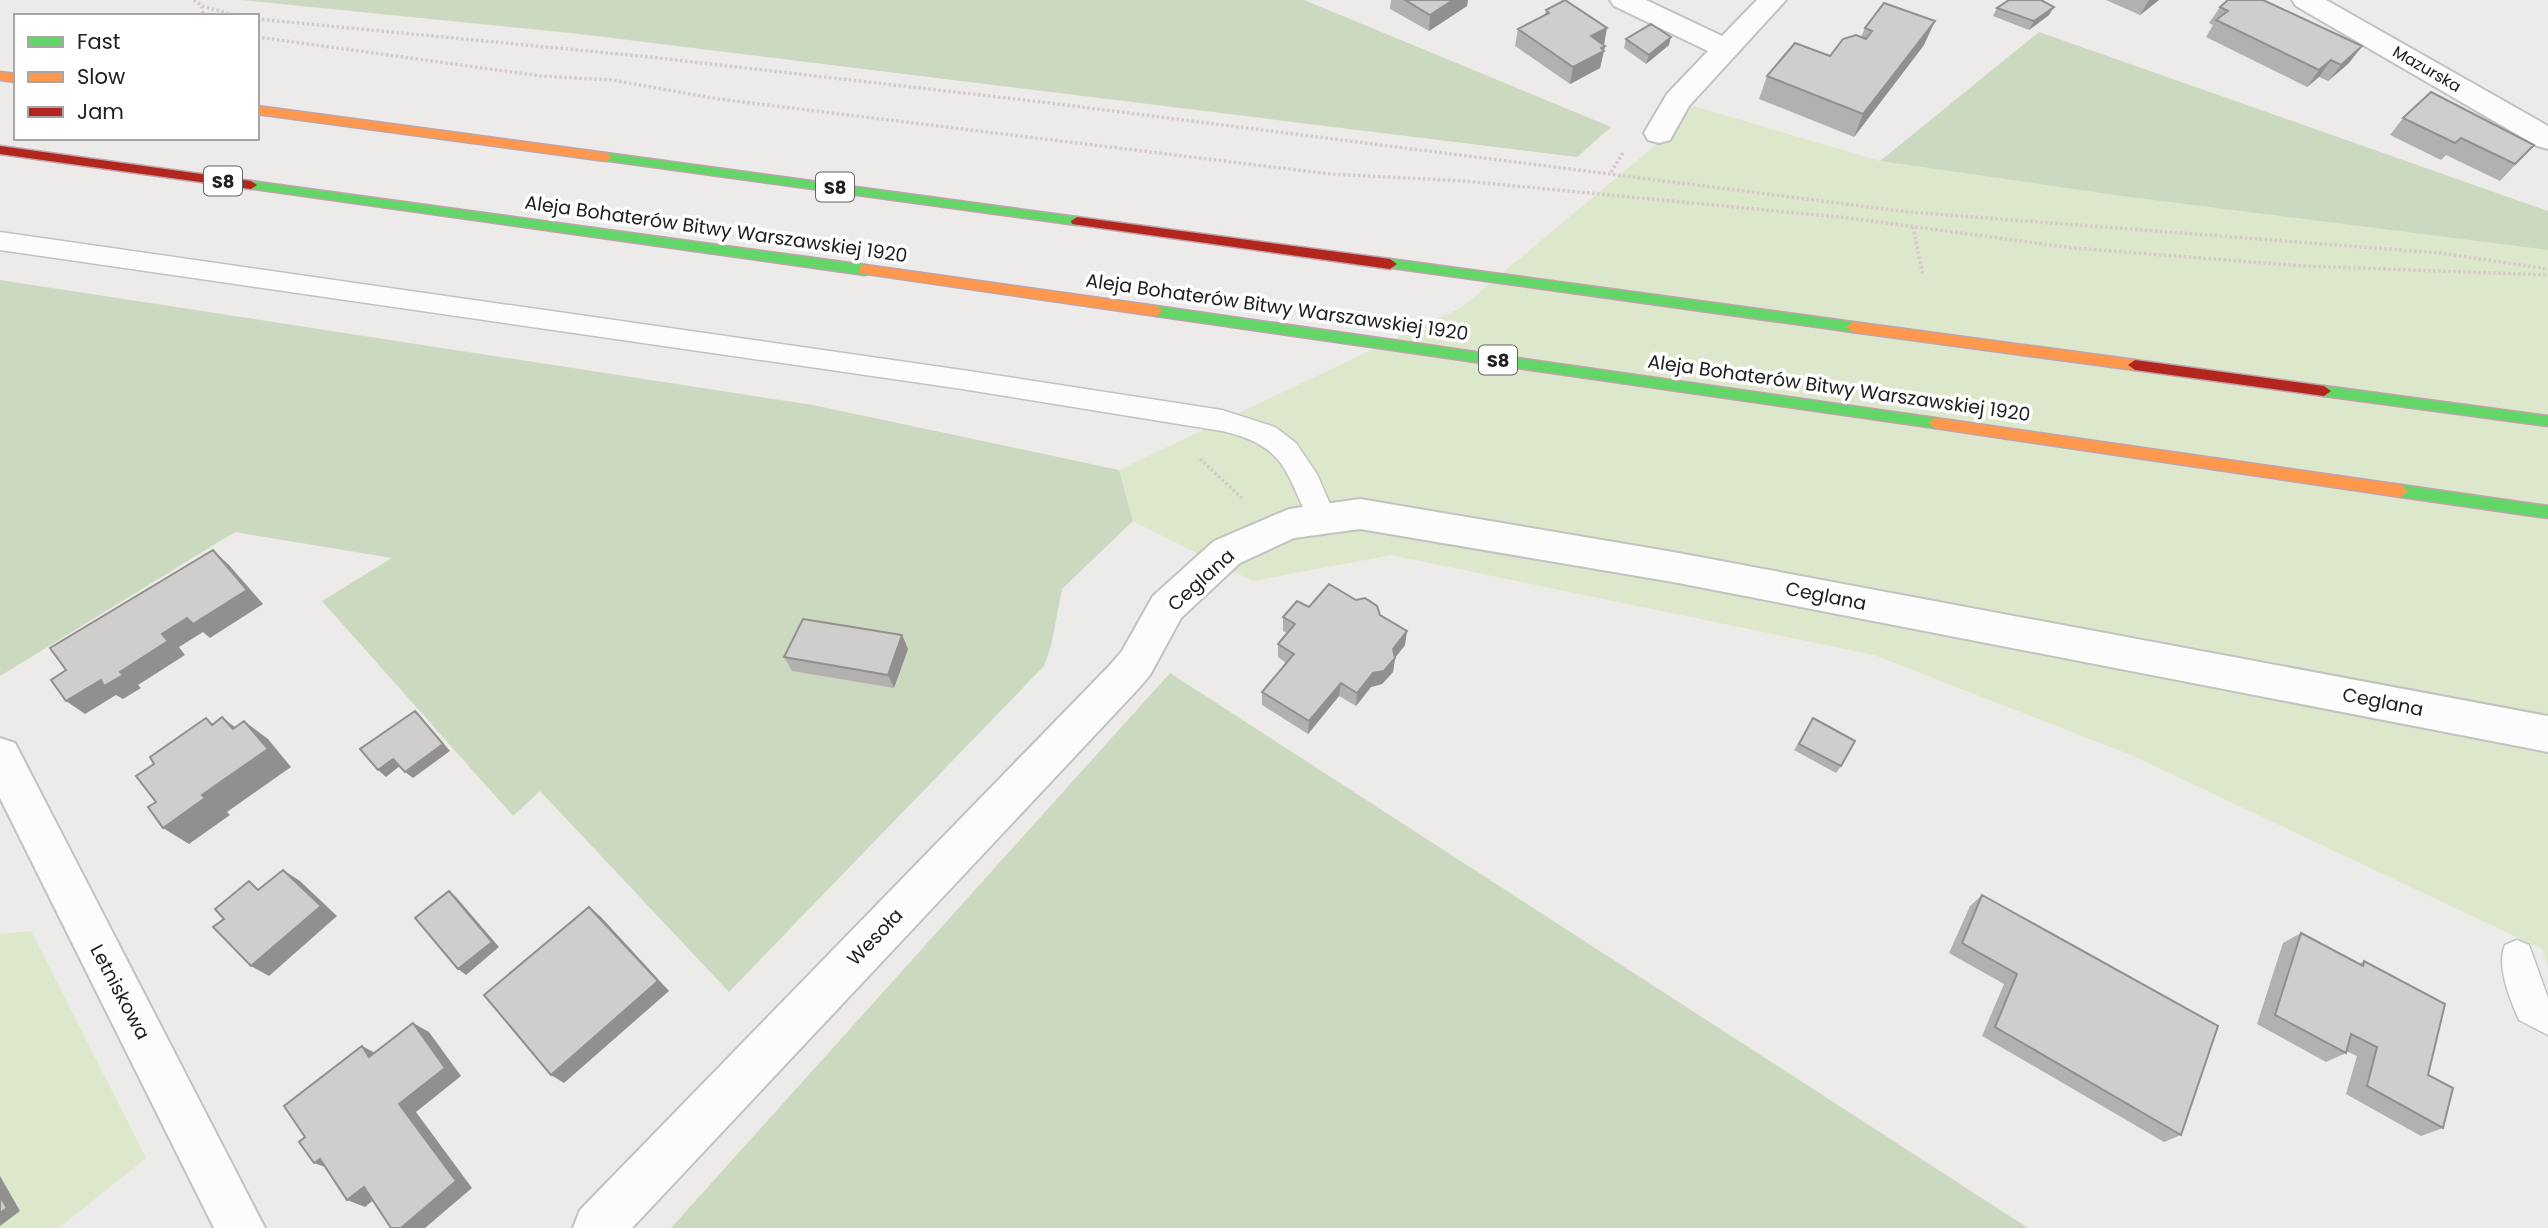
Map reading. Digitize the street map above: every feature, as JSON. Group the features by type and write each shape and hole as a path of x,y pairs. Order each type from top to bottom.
{"highway":[{"name":"S8","path":"259,110 2548,421"},
{"name":"Aleja Bohaterów Bitwy Warszawskiej 1920","path":"0,150 1293,330 2548,512"}],"street":[{"path":"1624,0 1727,49"},
{"path":"1659,133 1677,101 1772,0"},
{"name":"Mazurska","path":"2306,0 2548,139"},
{"name":"Ceglana","path":"1145,641 1167,607 1227,552 1289,524 1360,514 1673,567 2548,734"},
{"name":"Wesoła","path":"598,1228 1115,686 1136,663 1145,641"},
{"name":"Letniskowa","path":"0,756 240,1228"}],"lane":[{"path":"0,241 352,294 960,379 1202,418 1262,433 1279,444 1292,456 1311,485 1322,518"},
{"path":"2517,957 2531,1008 2548,1017"}],"path":[{"path":"194,0 202,6 230,14"},
{"path":"202,6 203,14"},
{"path":"259,19 650,57 1042,102 1909,212 2413,251 2548,269"},
{"path":"259,37 541,76 612,80 732,101 1330,174 1464,181 1913,227 2073,248 2303,266 2548,275"},
{"path":"1913,227 1923,276"}],"green space":[{"path":"242,0 1304,0 1611,127 1577,157 580,34"},
{"path":"2039,32 2548,211 2548,250 2121,196 1880,161"},
{"path":"1693,106 1880,161 2121,196 2548,250 2548,968 2542,949 2131,755 1874,655 1391,555 1253,581 1133,521 1119,470 1462,307 1653,147"},
{"path":"0,280 813,405 1119,470 1133,521 1062,589 1051,646 1044,666 729,992 540,791 513,816 322,601 392,558 235,532 0,676"},
{"path":"1170,673 2028,1228 671,1228"},
{"path":"31,931 146,1158 59,1228 0,1228 0,934"}],"building":[{"path":"1405,0 1453,0 1430,15"},
{"path":"1565,0 1607,28 1591,36 1605,46 1601,48 1604,51 1573,67 1518,29 1549,13 1546,10"},
{"path":"2009,0 2041,0 2054,7 2034,21 1997,8"},
{"path":"2228,0 2263,0 2362,46 2341,65 2331,60 2319,70 2216,20 2228,11 2220,7"},
{"path":"1884,3 1935,21 1863,114 1767,76 1795,43 1830,56 1843,39 1856,35 1866,39 1872,31 1865,28"},
{"path":"1651,24 1671,37 1649,55 1626,39"},
{"path":"2431,92 2534,145 2515,164 2461,138 2455,143 2403,118"},
{"path":"213,550 247,590 193,624 187,618 162,634 168,641 120,672 123,675 104,686 101,680 66,701 51,680 66,670 50,648"},
{"path":"1329,584 1356,600 1365,598 1377,606 1380,615 1407,631 1393,649 1395,658 1384,671 1373,673 1357,693 1341,683 1309,721 1262,692 1294,654 1278,644 1295,624 1283,617 1297,601 1309,607"},
{"path":"803,619 902,635 888,675 784,657"},
{"path":"415,711 443,744 405,772 393,759 378,770 360,749"},
{"path":"222,717 233,729 244,721 268,749 202,795 205,798 163,828 148,807 156,802 136,776 154,764 150,757 206,718 212,725"},
{"path":"1813,718 1855,741 1841,766 1799,744"},
{"path":"283,870 321,906 251,966 213,927 224,919 215,909 249,881 258,890"},
{"path":"449,891 492,942 458,969 415,918"},
{"path":"1982,895 2218,1026 2181,1135 1995,1027 2017,974 1962,943"},
{"path":"589,907 658,981 551,1075 484,995"},
{"path":"2301,933 2363,966 2364,961 2445,1004 2428,1075 2453,1088 2443,1128 2367,1086 2377,1047 2351,1034 2346,1053 2275,1015"},
{"path":"413,1023 445,1068 399,1104 456,1181 401,1228 391,1228 364,1187 347,1200 320,1159 314,1163 299,1142 305,1137 284,1106 362,1046 369,1057"},
{"path":"0,1196 7,1208 0,1213"}],"traffic: fast":[{"path":"606,157 1077,221"},
{"path":"251,185 865,270"},
{"path":"1390,264 1853,327"},
{"path":"1156,311 1935,423"},
{"path":"2324,391 2548,421"},
{"path":"2401,491 2548,512"}],"traffic: slow":[{"path":"0,76 14,78"},
{"path":"259,110 606,157"},
{"path":"865,270 1156,311"},
{"path":"1853,327 2135,365"},
{"path":"1935,423 2401,491"}],"traffic: jam":[{"path":"0,150 251,185"},
{"path":"1077,221 1390,264"},
{"path":"2135,365 2324,391"}]}
